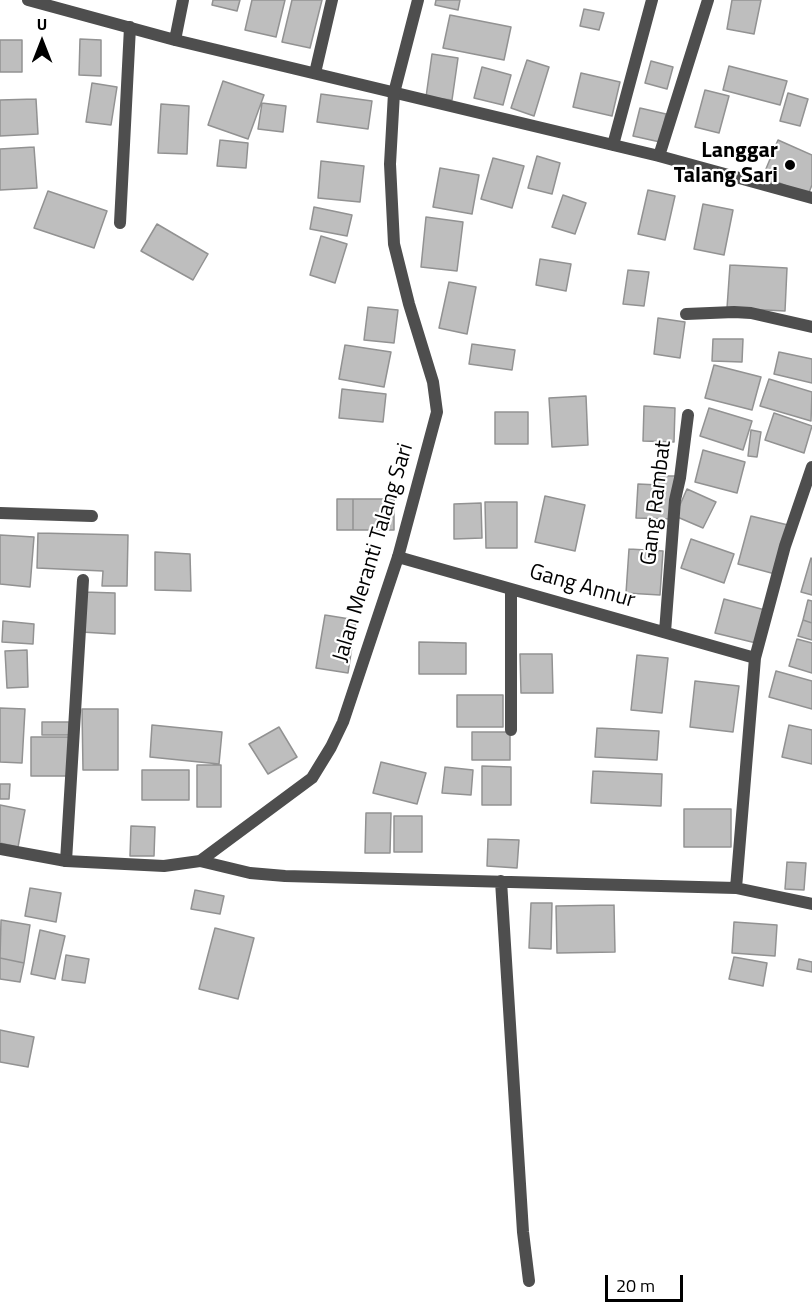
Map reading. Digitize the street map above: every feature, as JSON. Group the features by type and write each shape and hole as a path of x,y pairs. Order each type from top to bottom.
{"street":[{"path":"28,0 175,40 659,156 812,198"},
{"path":"175,40 183,0"},
{"path":"315,74 332,0"},
{"name":"Jalan Meranti Talang Sari","path":"0,849 66,861 164,866 200,861 312,778 321,766 343,722 398,557 435,422 437,403 394,244 390,164 394,93 418,0"},
{"path":"613,145 652,0"},
{"path":"659,156 708,0"},
{"path":"120,223 130,27"},
{"path":"686,314 751,313 812,327"},
{"name":"Gang Rambat","path":"665,632 675,500 688,415"},
{"path":"736,888 755,658 785,546 812,467"},
{"path":"0,513 92,516"},
{"name":"Gang Annur","path":"398,557 755,658"},
{"path":"66,861 84,580"},
{"path":"511,589 511,730"},
{"path":"200,861 250,873 736,888 812,904"},
{"path":"501,881 523,1232 529,1281"}],"building":[{"path":"213,0 240,0 237,11 212,5"},
{"path":"252,0 285,0 276,37 245,30"},
{"path":"292,0 322,0 310,48 282,42"},
{"path":"436,0 460,0 458,10 435,5"},
{"path":"732,0 761,0 754,34 727,29"},
{"path":"584,9 604,13 599,30 580,26"},
{"path":"450,15 511,27 504,60 443,48"},
{"path":"80,39 101,40 101,76 79,75"},
{"path":"0,40 22,40 22,72 0,72"},
{"path":"432,54 458,58 452,100 426,97"},
{"path":"527,60 549,67 534,116 511,108"},
{"path":"651,61 673,67 667,89 645,83"},
{"path":"729,66 787,81 780,105 723,90"},
{"path":"482,67 511,75 503,105 474,98"},
{"path":"581,73 620,82 612,116 573,107"},
{"path":"223,81 264,95 248,139 208,125"},
{"path":"92,83 117,87 111,125 86,122"},
{"path":"705,90 729,96 719,133 695,127"},
{"path":"788,93 808,99 800,126 780,121"},
{"path":"321,94 372,101 368,129 317,122"},
{"path":"36,99 38,134 0,136 0,100"},
{"path":"262,103 286,106 283,132 258,129"},
{"path":"161,104 189,106 187,154 158,153"},
{"path":"640,108 666,114 660,142 633,136"},
{"path":"220,140 248,143 246,168 217,166"},
{"name":"Langgar Talang Sari","path":"778,140 812,155 812,185 808,195 763,176"},
{"path":"34,147 37,188 0,190 0,149"},
{"path":"537,156 560,163 552,194 528,188"},
{"path":"493,158 524,166 512,208 481,199"},
{"path":"321,161 364,166 360,202 318,198"},
{"path":"440,168 479,175 472,214 433,207"},
{"path":"648,190 675,196 665,240 638,234"},
{"path":"48,191 107,211 94,248 34,228"},
{"path":"563,195 586,203 575,234 552,227"},
{"path":"703,204 733,210 724,255 694,249"},
{"path":"314,207 352,215 347,236 310,229"},
{"path":"426,217 463,222 457,271 421,267"},
{"path":"157,224 208,254 193,280 141,251"},
{"path":"321,236 347,244 335,283 310,275"},
{"path":"540,259 571,264 566,291 536,285"},
{"path":"730,265 787,268 785,311 727,308"},
{"path":"628,270 649,272 644,306 623,304"},
{"path":"449,282 476,287 467,334 439,328"},
{"path":"368,307 398,310 394,343 364,340"},
{"path":"658,318 685,322 680,358 654,354"},
{"path":"713,339 743,339 742,362 712,361"},
{"path":"472,344 515,350 512,370 469,364"},
{"path":"345,345 391,352 384,387 339,379"},
{"path":"779,352 812,359 812,383 774,374"},
{"path":"714,365 761,377 752,410 705,398"},
{"path":"769,379 812,392 811,421 760,406"},
{"path":"342,389 386,394 383,422 339,418"},
{"path":"586,396 588,445 552,447 549,398"},
{"path":"644,406 675,408 674,442 643,441"},
{"path":"709,408 752,421 743,450 700,436"},
{"path":"495,412 528,412 528,444 495,444"},
{"path":"774,413 812,426 804,453 765,440"},
{"path":"751,430 761,432 757,457 748,456"},
{"path":"703,450 745,462 737,493 695,482"},
{"path":"659,476 675,476 671,519 636,518 638,484 659,485"},
{"path":"687,489 716,502 703,528 675,516"},
{"path":"545,496 585,505 575,551 535,542"},
{"path":"337,499 353,499 353,530 337,530"},
{"path":"353,499 394,499 394,530 353,530"},
{"path":"485,502 517,502 517,548 486,548"},
{"path":"481,503 482,538 454,539 454,504"},
{"path":"751,516 788,525 775,574 738,564"},
{"path":"38,533 128,535 127,586 102,586 103,571 37,568"},
{"path":"0,535 34,537 30,587 0,584"},
{"path":"691,539 734,554 724,583 681,568"},
{"path":"629,549 663,551 660,595 626,593"},
{"path":"155,552 190,554 191,591 155,590"},
{"path":"812,559 812,595 801,592"},
{"path":"84,592 115,593 115,634 81,632"},
{"path":"724,599 765,610 756,643 715,633"},
{"path":"808,600 812,601 812,623 803,620"},
{"path":"325,615 356,620 348,673 316,668"},
{"path":"803,620 812,623 812,640 798,636"},
{"path":"3,621 34,624 33,644 2,642"},
{"path":"797,639 812,643 812,673 789,666"},
{"path":"419,642 466,643 466,674 419,674"},
{"path":"27,650 28,687 7,688 5,651"},
{"path":"520,654 552,654 553,693 521,693"},
{"path":"637,655 668,658 662,713 631,710"},
{"path":"776,671 812,681 812,709 769,697"},
{"path":"695,681 739,686 733,732 690,727"},
{"path":"457,695 503,695 503,727 457,727"},
{"path":"0,708 25,709 22,763 0,762"},
{"path":"82,709 118,709 118,770 83,770"},
{"path":"42,722 69,722 69,735 42,735"},
{"path":"152,725 222,732 219,764 150,757"},
{"path":"789,725 812,730 812,764 782,757"},
{"path":"279,727 297,757 268,774 249,744"},
{"path":"597,728 659,731 657,760 595,757"},
{"path":"472,732 510,732 510,760 472,760"},
{"path":"31,737 70,737 70,776 31,776"},
{"path":"381,762 426,773 417,804 373,793"},
{"path":"197,765 221,765 221,807 197,807"},
{"path":"482,766 511,767 511,805 482,805"},
{"path":"445,767 473,770 471,795 442,793"},
{"path":"142,770 189,770 189,800 142,800"},
{"path":"593,771 662,774 661,806 591,803"},
{"path":"0,784 10,784 9,799 0,799"},
{"path":"0,805 25,810 18,847 0,843"},
{"path":"684,809 731,809 731,847 684,847"},
{"path":"366,813 391,813 390,853 365,853"},
{"path":"394,816 422,816 422,852 394,852"},
{"path":"131,826 155,827 154,856 130,856"},
{"path":"488,839 519,840 517,868 487,866"},
{"path":"787,862 806,863 804,890 785,889"},
{"path":"30,888 61,893 56,922 25,916"},
{"path":"195,890 224,896 220,914 191,909"},
{"path":"531,903 552,903 551,949 529,948"},
{"path":"614,905 615,952 557,953 556,906"},
{"path":"1,920 30,925 24,963 0,958"},
{"path":"734,922 777,925 775,956 732,953"},
{"path":"215,928 254,938 238,999 199,989"},
{"path":"40,930 65,936 55,979 31,974"},
{"path":"66,955 89,959 85,983 62,980"},
{"path":"734,957 767,963 763,986 729,979"},
{"path":"0,958 24,963 20,982 0,979"},
{"path":"799,959 812,962 812,972 797,969"},
{"path":"0,1030 34,1037 28,1067 0,1062"}],"place":[{"name":"Langgar Talang Sari","path":"790,165"}]}
